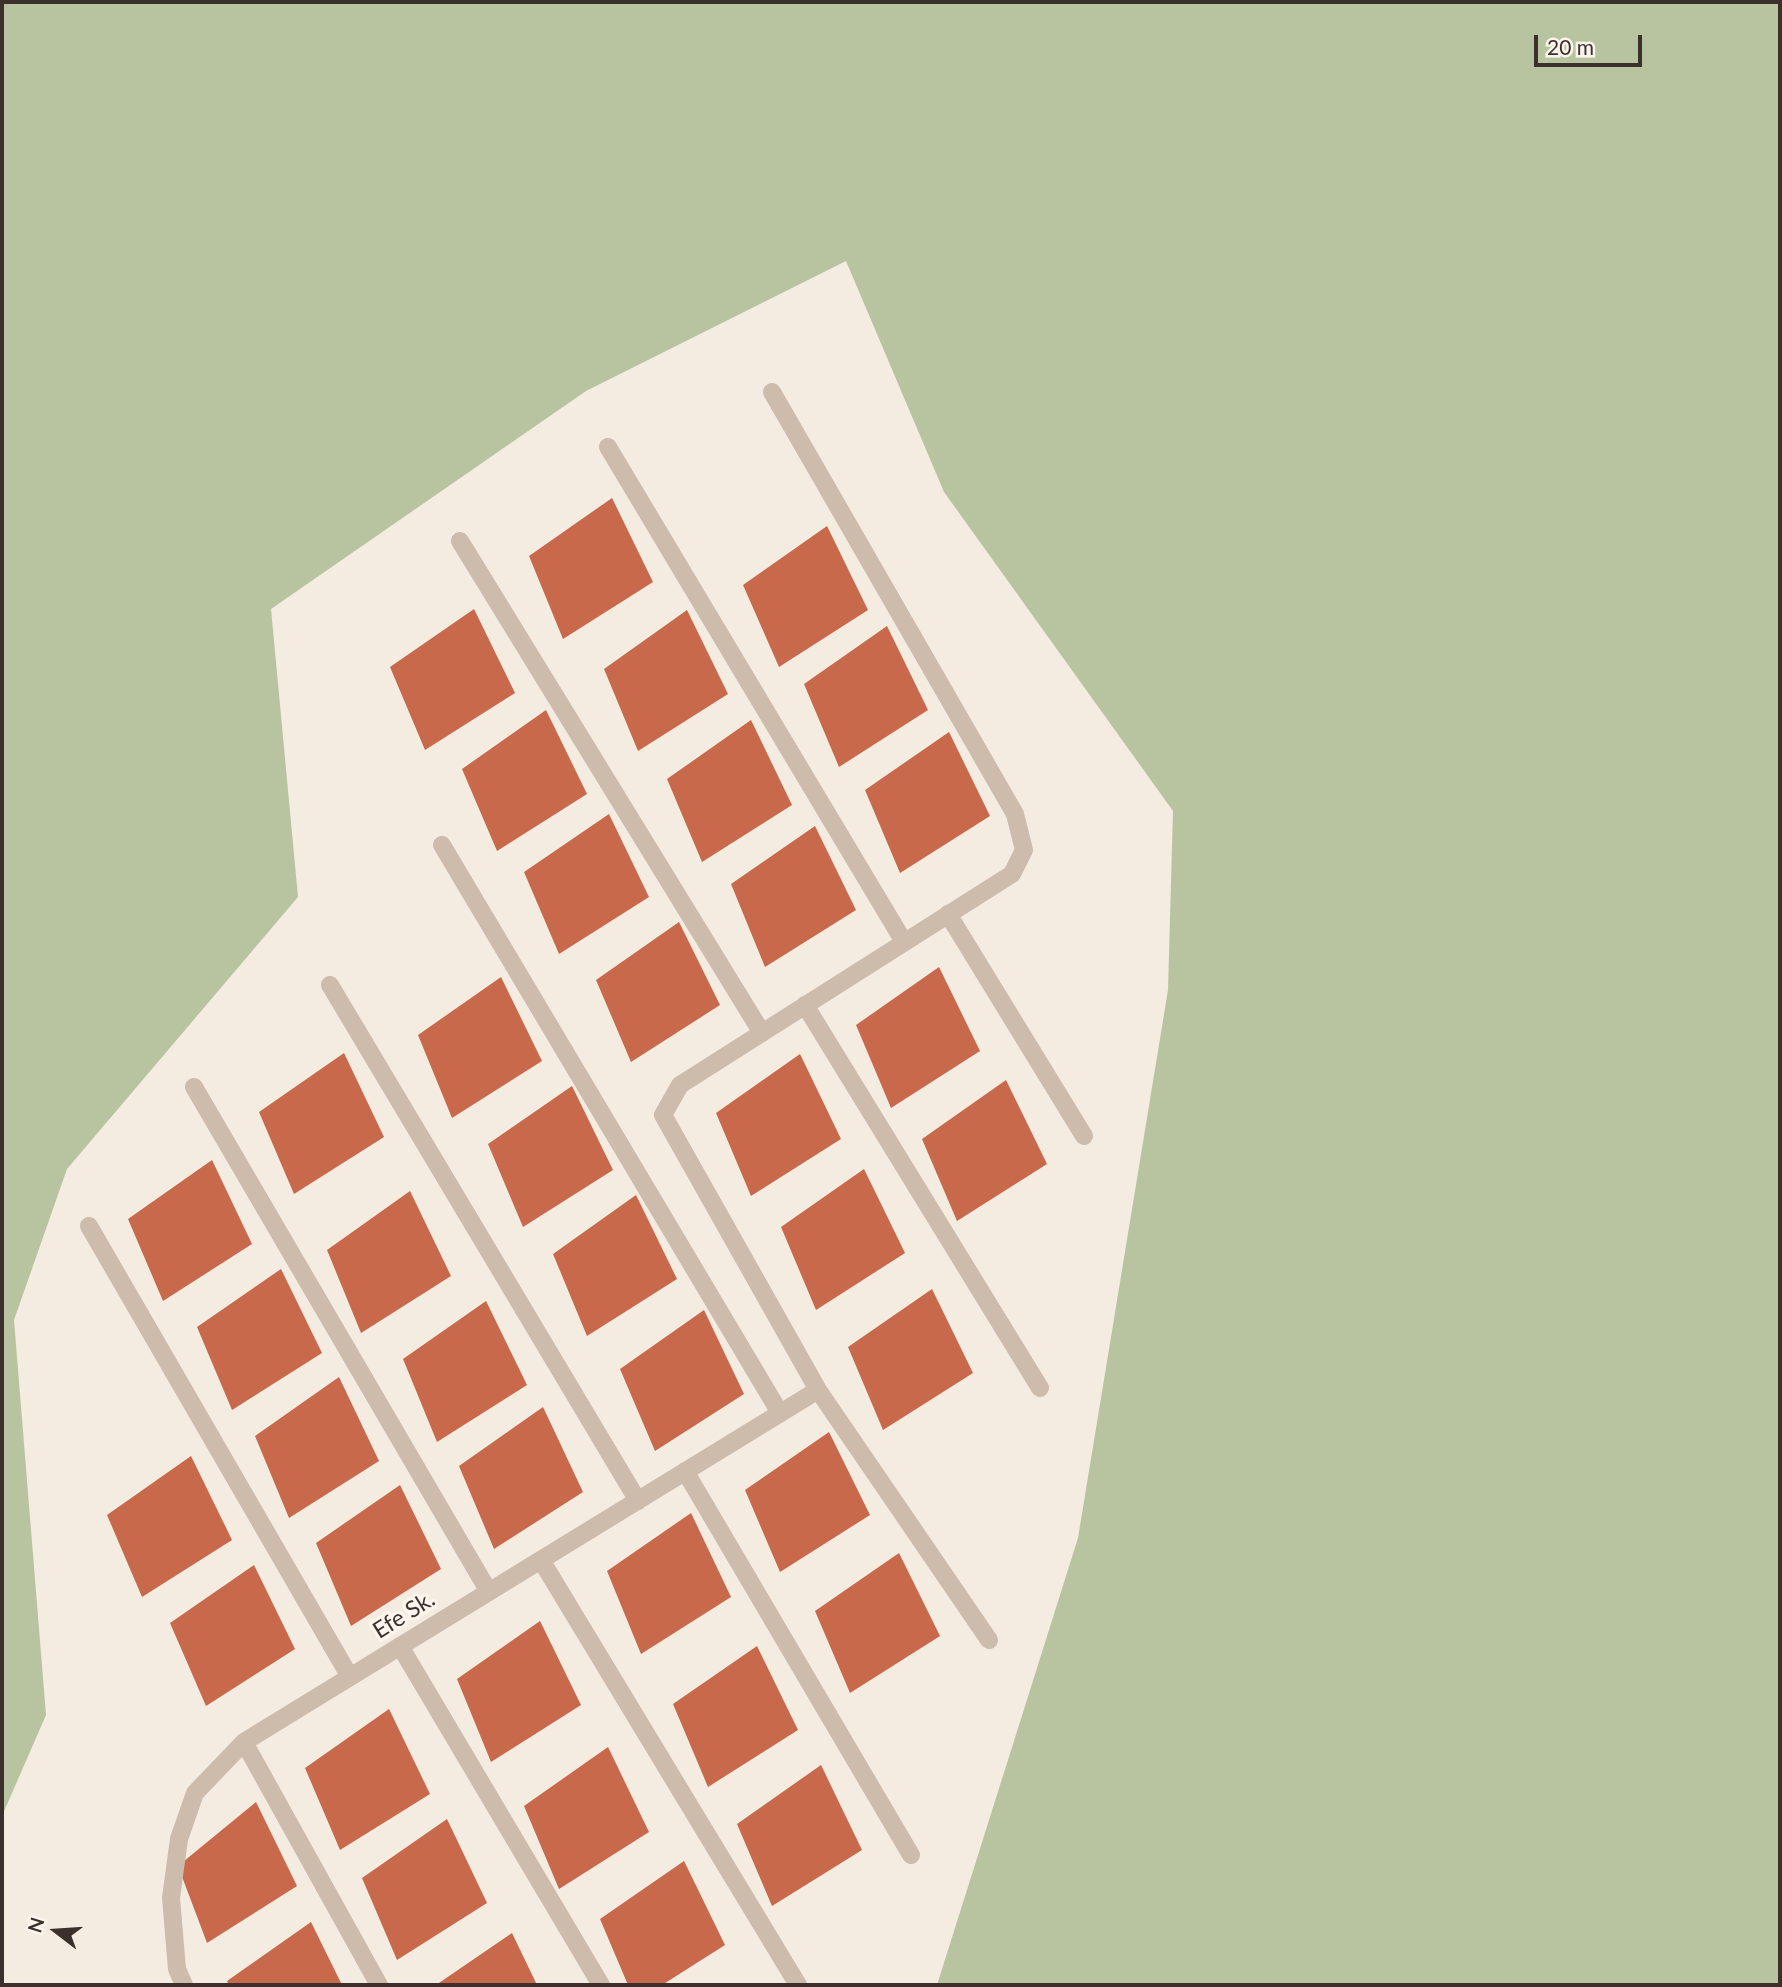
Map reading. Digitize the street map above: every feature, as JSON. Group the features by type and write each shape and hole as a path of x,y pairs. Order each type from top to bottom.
{"street":[{"path":"772,392 1015,814 1024,850 1012,874 680,1085 663,1115 818,1390 989,1640"},
{"path":"608,447 904,942"},
{"path":"460,541 762,1032"},
{"path":"442,845 780,1413"},
{"path":"948,915 1084,1136"},
{"path":"330,985 638,1501"},
{"path":"805,1005 1040,1388"},
{"path":"194,1087 489,1592"},
{"path":"89,1226 350,1677"},
{"name":"Efe Sk.","path":"184,1985 177,1969 171,1898 179,1839 195,1793 244,1742 818,1390"},
{"path":"685,1471 911,1854"},
{"path":"541,1560 798,1985"},
{"path":"400,1646 600,1985"},
{"path":"244,1742 379,1985"}],"green space":[{"path":"2,2 1780,2 1780,1985 937,1985 1078,1538 1168,990 1173,811 944,492 846,261 586,391 271,609 298,897 67,1169 14,1320 46,1715 2,1816"}],"building":[{"path":"612,498 653,582 563,639 529,556"},
{"path":"827,526 868,610 779,667 743,585"},
{"path":"474,609 515,693 425,750 390,667"},
{"path":"687,610 728,694 638,751 604,669"},
{"path":"887,626 928,710 839,767 804,684"},
{"path":"546,710 587,794 497,851 462,769"},
{"path":"751,720 792,805 702,862 667,779"},
{"path":"949,732 990,816 900,873 865,790"},
{"path":"609,814 649,897 559,954 524,872"},
{"path":"815,826 856,910 765,967 731,884"},
{"path":"679,922 720,1005 631,1062 596,980"},
{"path":"939,967 980,1051 891,1108 856,1025"},
{"path":"501,977 542,1061 452,1118 418,1035"},
{"path":"344,1053 384,1137 294,1194 259,1112"},
{"path":"800,1054 841,1139 751,1196 716,1113"},
{"path":"1006,1080 1047,1164 957,1221 922,1139"},
{"path":"572,1086 613,1170 523,1227 488,1144"},
{"path":"212,1160 252,1244 163,1301 128,1219"},
{"path":"864,1169 905,1253 816,1310 781,1227"},
{"path":"410,1191 451,1276 361,1333 327,1250"},
{"path":"636,1195 677,1279 587,1336 553,1254"},
{"path":"281,1269 322,1353 232,1410 197,1327"},
{"path":"932,1289 973,1373 883,1430 848,1347"},
{"path":"486,1301 527,1385 437,1442 403,1359"},
{"path":"704,1310 744,1394 655,1451 620,1369"},
{"path":"339,1377 379,1461 289,1518 255,1436"},
{"path":"543,1407 583,1492 494,1549 459,1466"},
{"path":"829,1432 870,1515 780,1572 745,1490"},
{"path":"191,1456 232,1540 142,1597 107,1515"},
{"path":"400,1485 441,1569 351,1626 316,1543"},
{"path":"691,1513 731,1597 641,1654 607,1571"},
{"path":"899,1553 940,1636 850,1693 815,1611"},
{"path":"254,1565 295,1649 206,1706 170,1623"},
{"path":"540,1621 581,1705 491,1762 457,1679"},
{"path":"757,1646 798,1730 708,1787 673,1704"},
{"path":"389,1709 430,1794 340,1850 305,1768"},
{"path":"608,1747 649,1832 559,1889 524,1806"},
{"path":"821,1765 862,1850 772,1906 737,1824"},
{"path":"256,1802 297,1886 207,1943 178,1866"},
{"path":"447,1819 487,1903 397,1960 362,1878"},
{"path":"684,1861 725,1945 662,1985 628,1985 600,1919"},
{"path":"311,1922 342,1985 229,1985 227,1981"},
{"path":"512,1933 537,1985 436,1985"}]}
